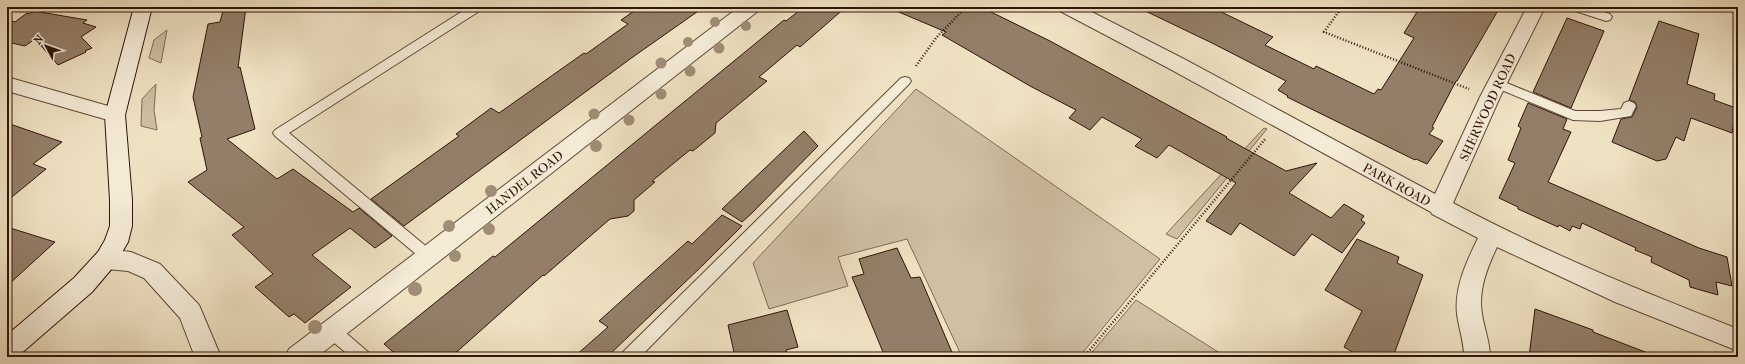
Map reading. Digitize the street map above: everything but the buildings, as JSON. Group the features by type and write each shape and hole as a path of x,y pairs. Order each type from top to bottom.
{"street":[{"path":"7,350 57,309 83,285 106,259 116,242 121,226 121,200 115,115 143,7"},
{"name":"HANDEL ROAD","path":"298,357 751,7"},
{"name":"PARK ROAD","path":"1067,7 1491,234 1624,295 1738,340"},
{"name":"SHERWOOD ROAD","path":"1440,208 1493,90 1536,7"},
{"path":"7,84 115,115"},
{"path":"1477,357 1478,349 1469,308 1472,276 1491,234"},
{"path":"106,259 131,262 152,271 190,312 208,357"}],"lane":[{"path":"428,256 280,133 477,7"},
{"path":"1576,7 1606,17"},
{"path":"629,357 905,81"},
{"path":"1493,90 1573,115 1612,116 1626,113 1629,106"},
{"path":"332,330 362,357"}],"path":[{"path":"905,81 936,38 966,7"},
{"path":"1342,7 1324,32 1493,90"},
{"path":"1084,357 1280,121"}],"shaded area":[{"path":"167,30 161,63 149,58 154,40"},
{"path":"156,84 154,110 157,130 141,126 142,99"},
{"path":"916,89 1160,259 1079,357 962,357 907,239 838,257 848,286 769,309 753,263"},
{"path":"1264,128 1267,129 1177,239 1166,234"},
{"path":"1136,300 1226,357 1088,357"}]}
